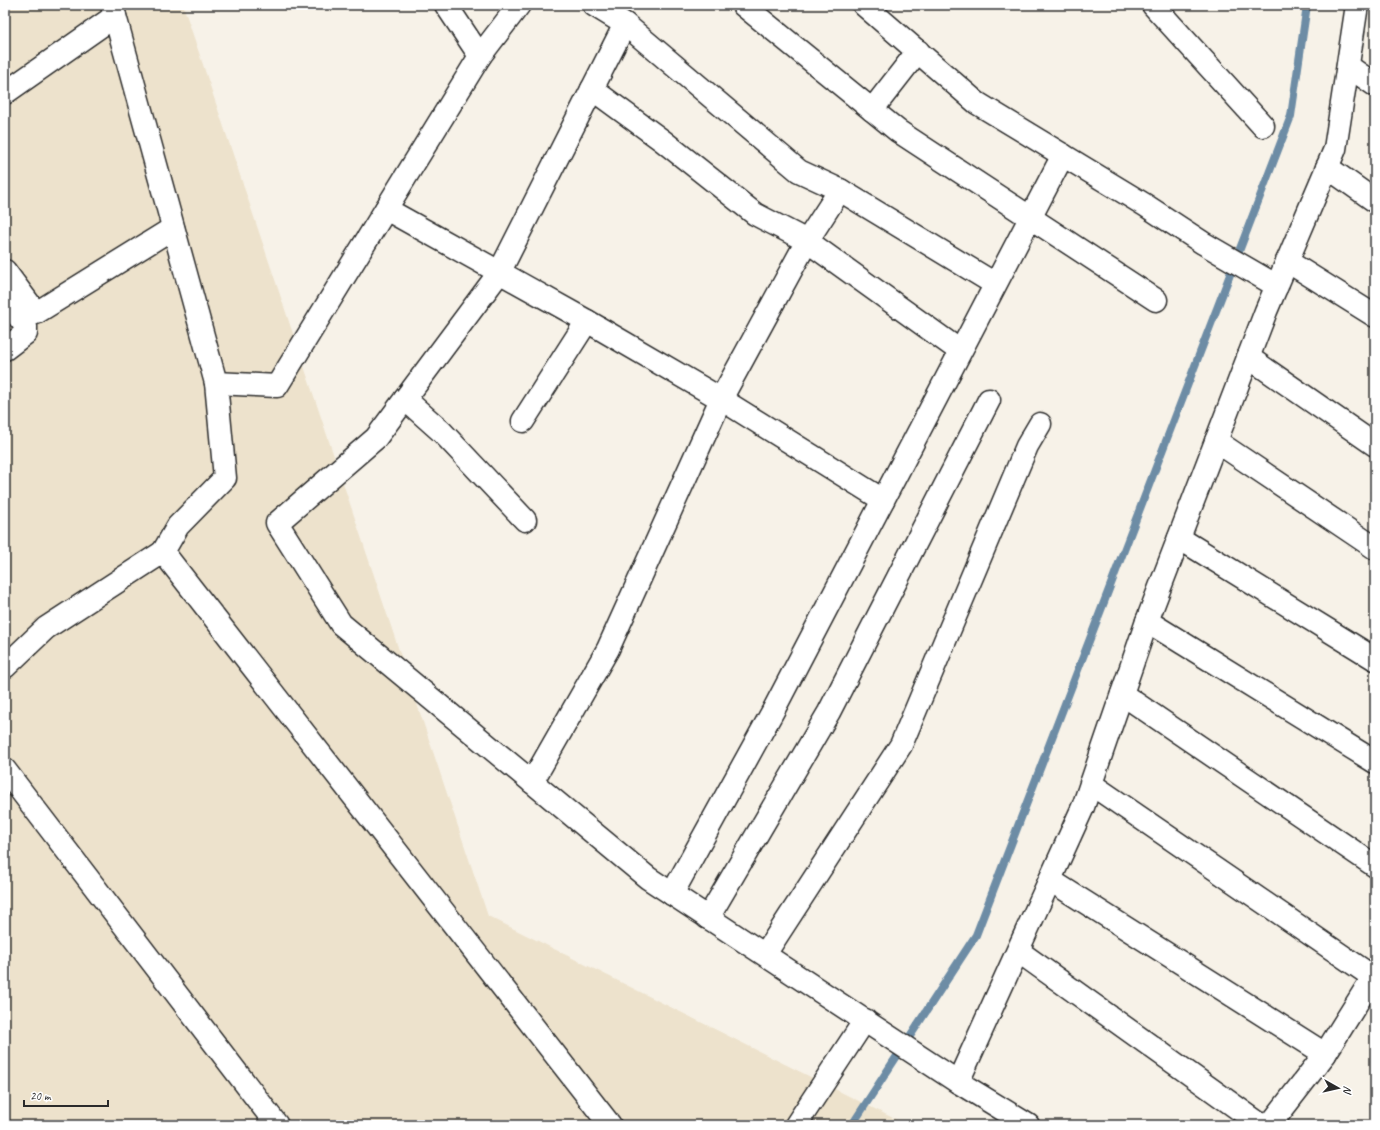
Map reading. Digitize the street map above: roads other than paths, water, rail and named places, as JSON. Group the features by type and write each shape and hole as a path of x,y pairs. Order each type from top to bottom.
{"street":[{"path":"446,5 480,56"},
{"path":"216,383 277,386 480,56 519,5"},
{"path":"594,5 624,24 799,171 840,190 995,284"},
{"path":"743,5 898,131 1156,300"},
{"path":"864,5 978,103 1202,243 1277,286"},
{"path":"1153,5 1263,126"},
{"path":"958,1082 1083,807 1147,620 1248,357 1335,149 1357,5"},
{"path":"5,93 114,10 216,383 225,478 178,526 163,552 46,628 5,667"},
{"path":"624,24 499,274 376,438 277,523 341,624 648,878 866,1020 958,1082 1028,1125"},
{"path":"872,110 918,51"},
{"path":"1348,66 1375,85"},
{"path":"592,89 663,141 755,214 807,241 960,351"},
{"path":"672,894 773,711 1063,155"},
{"path":"1327,167 1375,201"},
{"path":"532,782 608,649 721,398 807,241 840,190"},
{"path":"386,210 499,274 588,321 721,398 883,500"},
{"path":"5,271 36,313 173,228"},
{"path":"1287,261 1375,316"},
{"path":"5,300 26,326 26,333 5,349"},
{"path":"523,421 588,321"},
{"path":"1248,357 1375,445"},
{"path":"405,399 442,432 525,520"},
{"path":"708,918 829,712 989,400"},
{"path":"765,954 901,745 1028,446 1040,424"},
{"path":"1216,441 1375,548"},
{"path":"1179,538 1375,659"},
{"path":"163,552 610,1125"},
{"path":"1147,620 1375,762"},
{"path":"1122,694 1375,866"},
{"path":"5,770 276,1125"},
{"path":"1091,784 1374,976 1325,1054 1270,1125"},
{"path":"1050,880 1325,1054"},
{"path":"1018,951 1261,1125"},
{"path":"796,1125 866,1020"}],"waterway":[{"path":"852,1125 976,935 1291,116 1307,5"}]}
